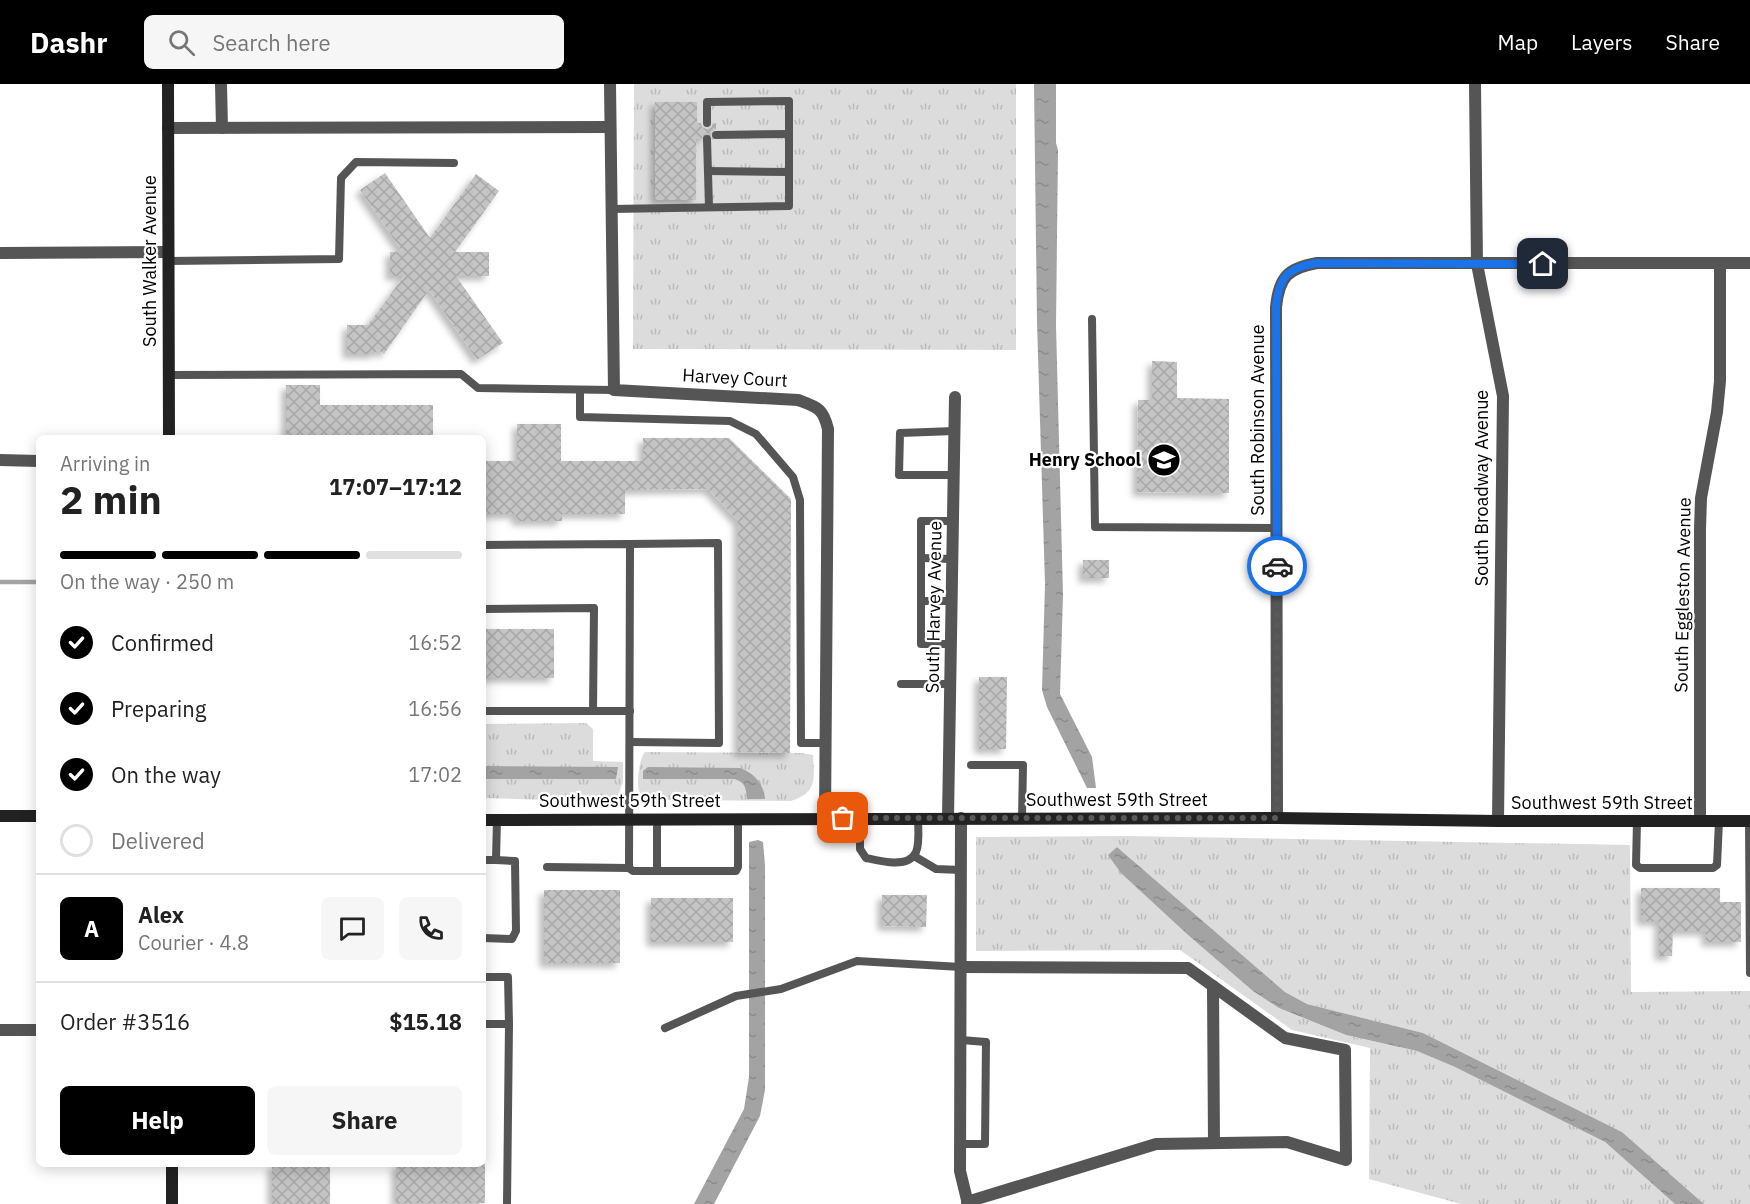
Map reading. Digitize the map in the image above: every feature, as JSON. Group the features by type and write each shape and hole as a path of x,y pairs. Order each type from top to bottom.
{"main road":[{"name":"South Walker Avenue","path":"168,84 169,435"},
{"path":"0,816 36,816"},
{"name":"Southwest 59th Street","path":"486,819 1277,818 1749,821"},
{"path":"172,1167 172,1204"}],"street":[{"path":"221,84 222,128"},
{"path":"610,84 614,390"},
{"name":"South Broadway Avenue","path":"1474,84 1477,264 1503,396 1498,821"},
{"path":"168,128 610,127"},
{"path":"0,253 168,257"},
{"name":"South Robinson Avenue","path":"1277,818 1276,307 1278,290 1284,276 1300,266 1317,263 1477,264"},
{"path":"1477,264 1750,263"},
{"name":"South Eggleston Avenue","path":"1700,821 1701,498 1718,412 1720,264"},
{"name":"Harvey Court","path":"614,390 798,400 816,406 825,415 828,429 825,818"},
{"name":"South Harvey Avenue","path":"948,818 955,397"},
{"path":"0,460 36,460"},
{"path":"961,818 960,1171 968,1203 1156,1144 1287,1142 1346,1160 1345,1050 1285,1038 1188,968 961,967"},
{"path":"1213,986 1214,1143"},
{"path":"0,1030 36,1030"}],"lane":[{"path":"611,209 789,206 789,101 707,102 707,123"},
{"path":"716,135 789,134"},
{"path":"707,139 709,207"},
{"path":"168,257 339,259 341,178 356,162 454,163"},
{"path":"708,171 789,172"},
{"path":"1092,319 1095,527 1276,528"},
{"path":"168,375 461,374 478,388 614,390"},
{"path":"580,390 580,417 730,421 756,434 793,477 800,500 801,743 826,743"},
{"path":"954,475 899,475 900,433 955,431"},
{"path":"951,644 921,644 921,521 953,522"},
{"path":"629,868 630,543"},
{"path":"486,545 718,543 719,743 630,742"},
{"path":"921,558 952,559"},
{"path":"921,601 952,601"},
{"path":"486,609 594,608 593,711"},
{"path":"901,684 950,684"},
{"path":"486,711 630,711"},
{"path":"971,765 1023,765 1022,818"},
{"path":"547,867 629,868 633,871 736,871 738,867 738,818"},
{"path":"860,818 860,849 866,858 888,862 903,861 914,856 917,850 918,818"},
{"path":"496,860 497,819"},
{"path":"657,819 657,871"},
{"path":"1637,821 1636,865 1640,868 1713,868 1717,866 1719,821"},
{"path":"1749,821 1750,973"},
{"path":"914,856 917,860 936,869 961,870"},
{"path":"486,860 515,861 516,931 512,939 486,938"},
{"path":"665,1028 736,996 781,989 857,962 961,967"},
{"path":"486,977 508,977 507,1204"},
{"path":"486,1024 509,1024"},
{"path":"960,1144 985,1144 986,1041 961,1040"}],"green space":[{"path":"634,84 1016,84 1016,350 633,349"},
{"path":"586,723 593,729 593,761 623,762 623,781 618,797 609,802 486,798 486,724"},
{"path":"645,752 802,753 813,755 814,778 806,793 791,801 650,799 641,795 638,786 640,766"},
{"path":"1128,836 1630,845 1631,992 1750,991 1750,1204 1704,1204 1622,1132 1423,1033 1307,1004 1285,992 1117,847 1108,855 1279,1008 1346,1035 1417,1051 1455,1067 1605,1142 1675,1204 1461,1204 1369,1179 1370,1048 1292,1030 1180,950 976,951 976,837"}],"water":[{"path":"1034,84 1056,84 1058,150 1056,325 1063,595 1060,694 1092,757 1096,788 1087,788 1047,707 1042,690 1045,584 1037,322"},
{"path":"486,766 618,767 616,779 486,779"},
{"path":"648,767 740,768 757,780 763,789 765,799 747,799 744,786 734,779 643,779 643,771"},
{"path":"758,840 763,842 765,865 765,1090 760,1116 714,1204 694,1204 744,1109 749,1077 749,842"},
{"path":"1117,847 1285,992 1307,1004 1423,1033 1622,1132 1704,1204 1675,1204 1605,1142 1455,1067 1417,1051 1346,1035 1279,1008 1253,991 1121,873 1108,855"}],"building":[{"path":"655,102 697,102 697,123 701,123 706,129 716,123 716,129 703,134 701,139 696,139 696,200 655,200"},
{"path":"385,173 430,238 476,174 499,191 455,252 489,252 489,276 456,276 503,343 477,360 429,290 384,354 378,350 374,354 347,354 347,325 368,325 404,276 390,276 390,252 402,251 360,190"},
{"path":"1152,361 1177,362 1177,398 1229,399 1229,493 1137,492 1138,400 1152,400"},
{"path":"286,385 320,385 320,405 433,405 433,435 286,435"},
{"path":"517,424 561,424 561,461 643,461 643,438 729,438 791,499 790,753 738,752 738,521 708,489 625,490 625,514 562,514 562,521 516,521 516,514 486,514 486,461 517,461"},
{"path":"1083,560 1109,560 1109,578 1083,578"},
{"path":"486,629 554,629 554,678 486,678"},
{"path":"979,677 1007,677 1006,749 979,749"},
{"path":"1641,888 1720,888 1720,902 1741,902 1741,942 1706,942 1706,931 1673,931 1672,956 1659,956 1659,921 1641,921"},
{"path":"544,890 620,890 620,963 544,963"},
{"path":"882,895 927,895 926,927 882,926"},
{"path":"651,898 733,898 733,942 651,942"},
{"path":"272,1167 330,1167 330,1204 272,1204"},
{"path":"396,1167 485,1167 485,1203 396,1203"}],"waterway":[{"path":"0,582 36,582"}],"way so far":[{"path":"843,818 1277,818 1277,566"}],"place":[{"name":"Henry School","path":"1164,460"}],"route":[{"path":"1277,566 1276,307 1278,290 1284,276 1300,266 1317,263 1543,264"}]}
